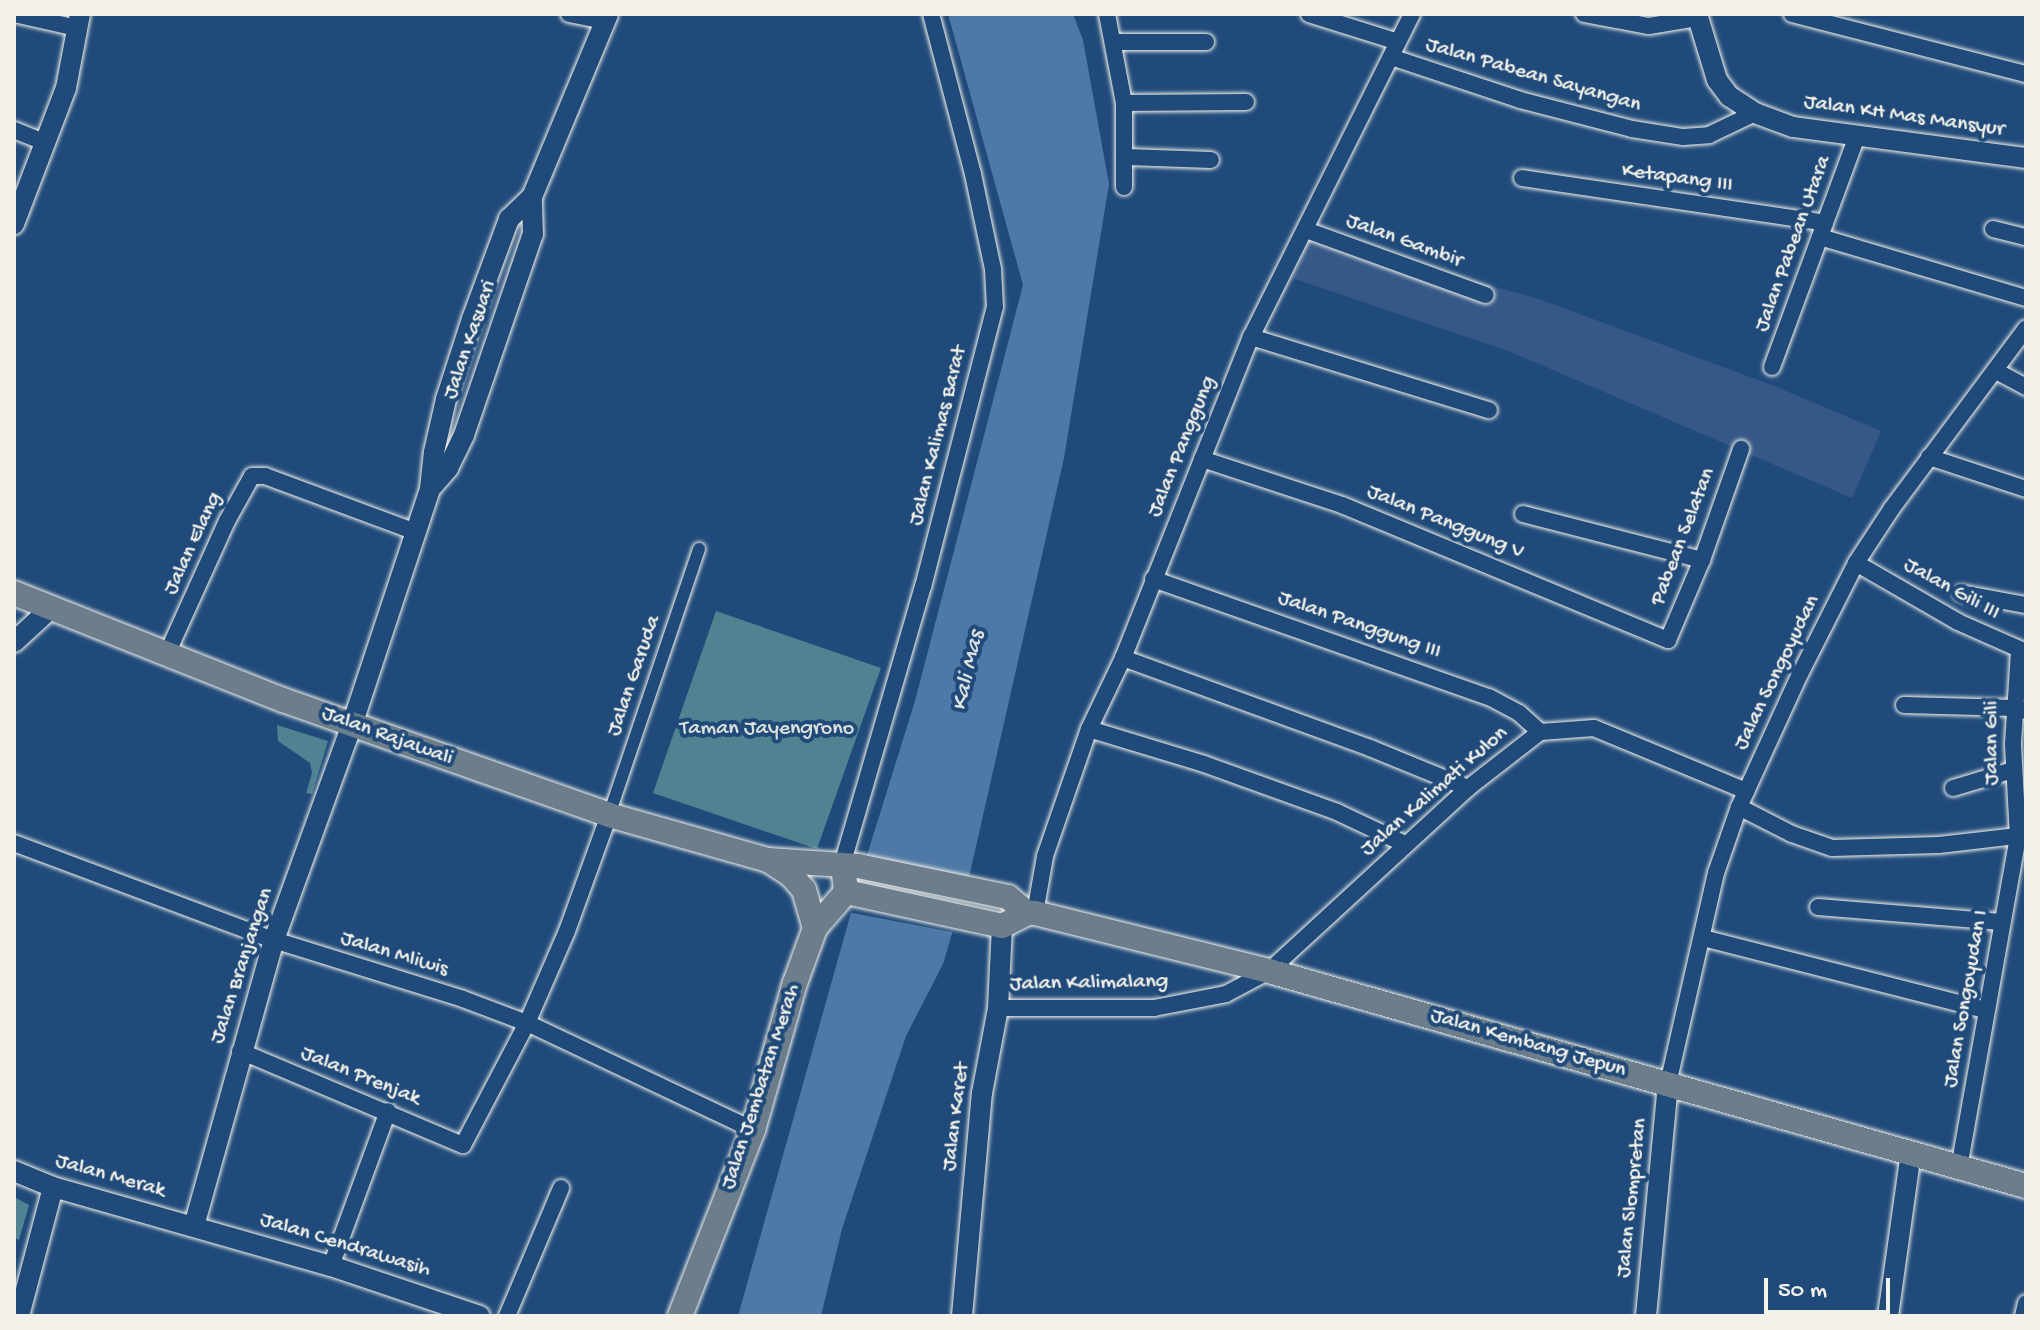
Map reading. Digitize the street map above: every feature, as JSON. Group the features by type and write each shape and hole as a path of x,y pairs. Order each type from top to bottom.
{"main road":[{"name":"Jalan Rajawali","path":"14,593 166,656 609,815 768,860 850,865"},
{"name":"Jalan Rajawali","path":"768,860 791,875 804,890 815,928"},
{"name":"Jalan Kembang Jepun","path":"850,865 1008,897 1031,913 1269,971 2026,1186"},
{"path":"850,865 849,893 1002,926 1031,913"},
{"name":"Jalan Jembatan Merah","path":"680,1316 753,1130 795,983 815,928 849,893"}],"street":[{"path":"14,14 78,21 66,88 14,224"},
{"path":"569,14 607,18"},
{"name":"Jalan Kalimas Barat","path":"850,865 995,307 993,269 976,188 931,14"},
{"path":"1107,14 1124,103 1127,157 1124,187"},
{"name":"Jalan Pabean Sayangan","path":"1309,14 1520,100 1632,129 1683,137 1709,135 1755,113"},
{"name":"Jalan Panggung","path":"1031,913 1045,856 1089,729 1123,658 1251,337 1412,14"},
{"path":"1584,14 1649,26 1697,16"},
{"path":"1792,14 2026,74"},
{"name":"Jalan KH Mas Mansyur","path":"1697,16 1717,80 1729,96 1755,113 1793,127 2026,158"},
{"name":"Jalan Kasuari","path":"352,725 413,531 430,489 434,452 446,399 472,319 509,219 532,197 607,18"},
{"path":"1114,42 1206,42"},
{"path":"1124,103 1246,102"},
{"path":"14,130 47,143"},
{"name":"Jalan Pabean Utara","path":"1772,367 1857,136"},
{"path":"1127,157 1211,160"},
{"name":"Ketapang III","path":"1522,178 1822,230 2026,298"},
{"name":"Jalan Kasuari","path":"430,489 448,468 464,435 533,234 532,197"},
{"path":"1993,229 2026,237"},
{"name":"Jalan Gambir","path":"1306,230 1486,295"},
{"name":"Jalan Songoyudan","path":"1668,1084 1716,873 1743,799 1856,563 1929,457 2026,328"},
{"path":"1251,337 1489,410"},
{"path":"1996,371 2026,387"},
{"name":"Pabean Selatan","path":"1668,640 1702,560 1741,449"},
{"path":"1929,457 2026,489"},
{"name":"Jalan Panggung V","path":"1202,459 1342,505 1668,640"},
{"name":"Jalan Elang","path":"166,656 227,521 252,476 265,476 413,531"},
{"path":"1523,514 1702,560"},
{"name":"Jalan Garuda","path":"609,815 699,549"},
{"name":"Jalan Gili III","path":"1856,563 1958,622 2023,651"},
{"name":"Jalan Panggung III","path":"1153,579 1475,692 1519,713 1540,732"},
{"path":"1961,593 2026,605"},
{"path":"14,642 52,607"},
{"name":"Jalan Gili","path":"2022,836 2013,770 2023,651"},
{"path":"1123,658 1370,748 1468,788"},
{"path":"1904,705 2020,710"},
{"name":"Jalan Branjangan","path":"194,1226 240,1051 274,940 352,725"},
{"name":"Jalan Kalimati Kulon","path":"1269,971 1468,788 1540,732 1594,728 1743,799 1792,834 1832,848 1939,845 2022,836"},
{"path":"1089,729 1204,764 1337,812 1405,844"},
{"path":"1953,788 2013,770"},
{"path":"527,1023 567,931 609,815"},
{"name":"Jalan Songoyudan I","path":"1959,1168 2001,922 2022,836"},
{"name":"Jalan Mliwis","path":"14,843 274,940 463,999 527,1023 753,1130"},
{"path":"1818,907 2001,922"},
{"name":"Jalan Karet","path":"962,1316 982,1093 998,1008 1002,926"},
{"path":"1703,938 1985,1010"},
{"name":"Jalan Kalimalang","path":"998,1008 1154,1008 1226,994 1269,971"},
{"name":"Jalan Prenjak","path":"240,1051 463,1145 527,1023"},
{"name":"Jalan Slompretan","path":"1646,1316 1668,1084"},
{"path":"331,1266 388,1111"},
{"path":"1888,1316 1911,1153"},
{"name":"Jalan Merak","path":"14,1171 53,1187 194,1226"},
{"path":"19,1316 53,1187"},
{"path":"507,1316 561,1188"},
{"name":"Jalan Cendrawasih","path":"194,1226 331,1266 480,1316"},
{"path":"2023,1316 2026,1303"}],"shaded area":[{"path":"1310,236 1539,299 1777,387 1881,431 1852,498 1511,352 1292,278"}],"green space":[{"name":"Taman Jayengrono","path":"716,611 881,668 817,849 653,793"},
{"path":"277,725 328,741 312,794 306,793 312,773 310,763 278,741"},
{"path":"14,1197 29,1205 19,1240 14,1238"}],"water":[{"name":"Kali Mas","path":"948,14 1073,14 1083,40 1109,184 1064,458 970,873 943,964 906,1036 842,1229 821,1316 738,1316 868,852 915,701 1023,285"}],"pier":[{"path":"863,856 967,888 957,933 847,912"}]}
